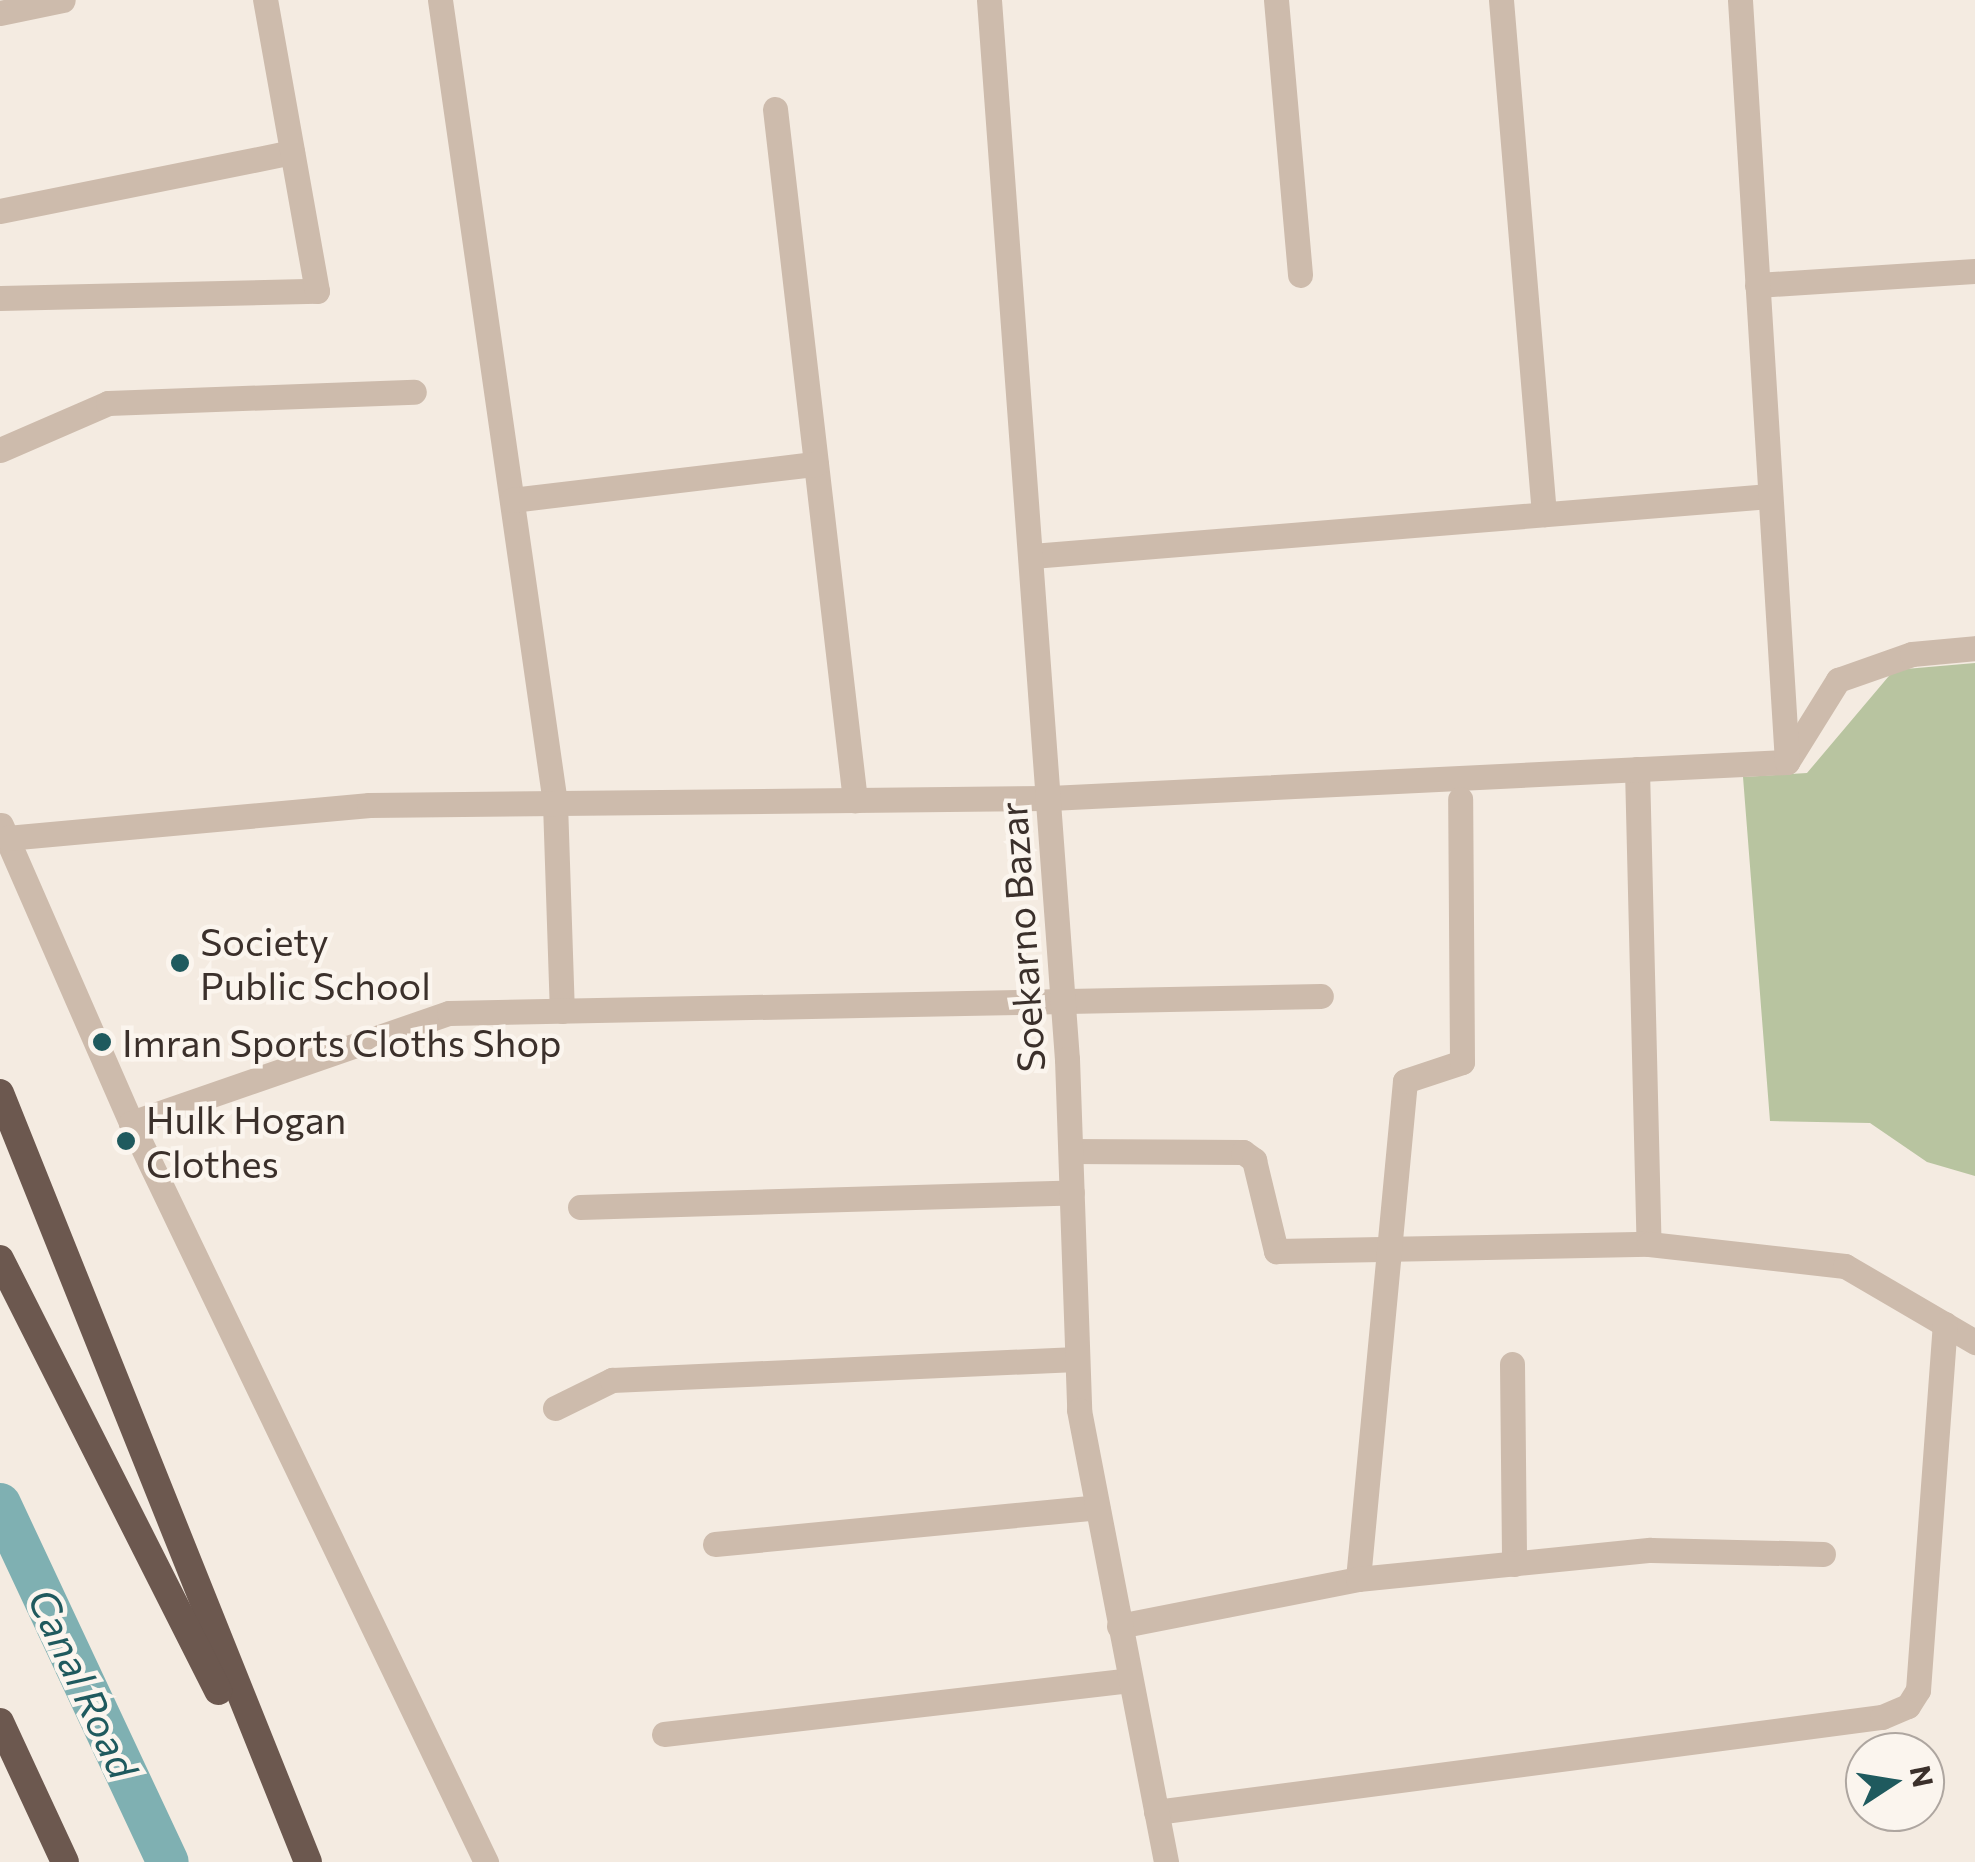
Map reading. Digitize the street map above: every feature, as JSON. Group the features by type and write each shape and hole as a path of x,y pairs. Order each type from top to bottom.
{"highway":[{"path":"0,1094 306,1862"},
{"path":"0,1259 306,1862"},
{"path":"0,1722 61,1862"},
{"path":"0,1765 61,1862"}],"street":[{"path":"0,12 62,0"},
{"path":"0,298 317,291 265,0"},
{"path":"440,0 555,803 562,1011"},
{"name":"Soekarno Bazar","path":"989,0 1050,798 1063,1002 1077,1358 1097,1507 1166,1862"},
{"path":"1276,0 1300,275"},
{"path":"1501,0 1544,514"},
{"path":"1740,0 1787,762"},
{"path":"775,110 856,800"},
{"path":"0,211 292,152"},
{"path":"1757,285 1975,271"},
{"path":"0,450 108,403 414,392"},
{"path":"512,500 816,464"},
{"path":"1032,556 1770,496"},
{"path":"1787,762 1838,680 1912,654 1975,648"},
{"path":"486,1862 131,1123 4,830 368,806 1050,798 1787,762"},
{"path":"1637,769 1649,1244"},
{"path":"1358,1578 1384,1249 1405,1081 1462,1062 1460,799"},
{"path":"131,1123 450,1013 1322,996"},
{"path":"1070,1151 1243,1152 1254,1160 1276,1252 1649,1244 1845,1266 1975,1342"},
{"path":"580,1207 1072,1192"},
{"path":"1156,1812 1882,1717 1908,1706 1918,1690 1945,1324"},
{"path":"555,1408 612,1380 1077,1358"},
{"path":"1512,1364 1514,1564"},
{"path":"715,1544 1097,1507"},
{"path":"1119,1626 1358,1578 1650,1550 1823,1554"},
{"path":"664,1734 1130,1680"}],"green space":[{"path":"1975,663 1975,1176 1927,1162 1870,1123 1770,1121 1743,777 1807,773 1894,670"}],"waterway":[{"name":"Canal Road","path":"0,1504 168,1862"}],"place":[{"name":"Society Public School","path":"180,963"},
{"name":"Imran Sports Cloths Shop","path":"102,1042"},
{"name":"Hulk Hogan Clothes","path":"126,1141"}]}
